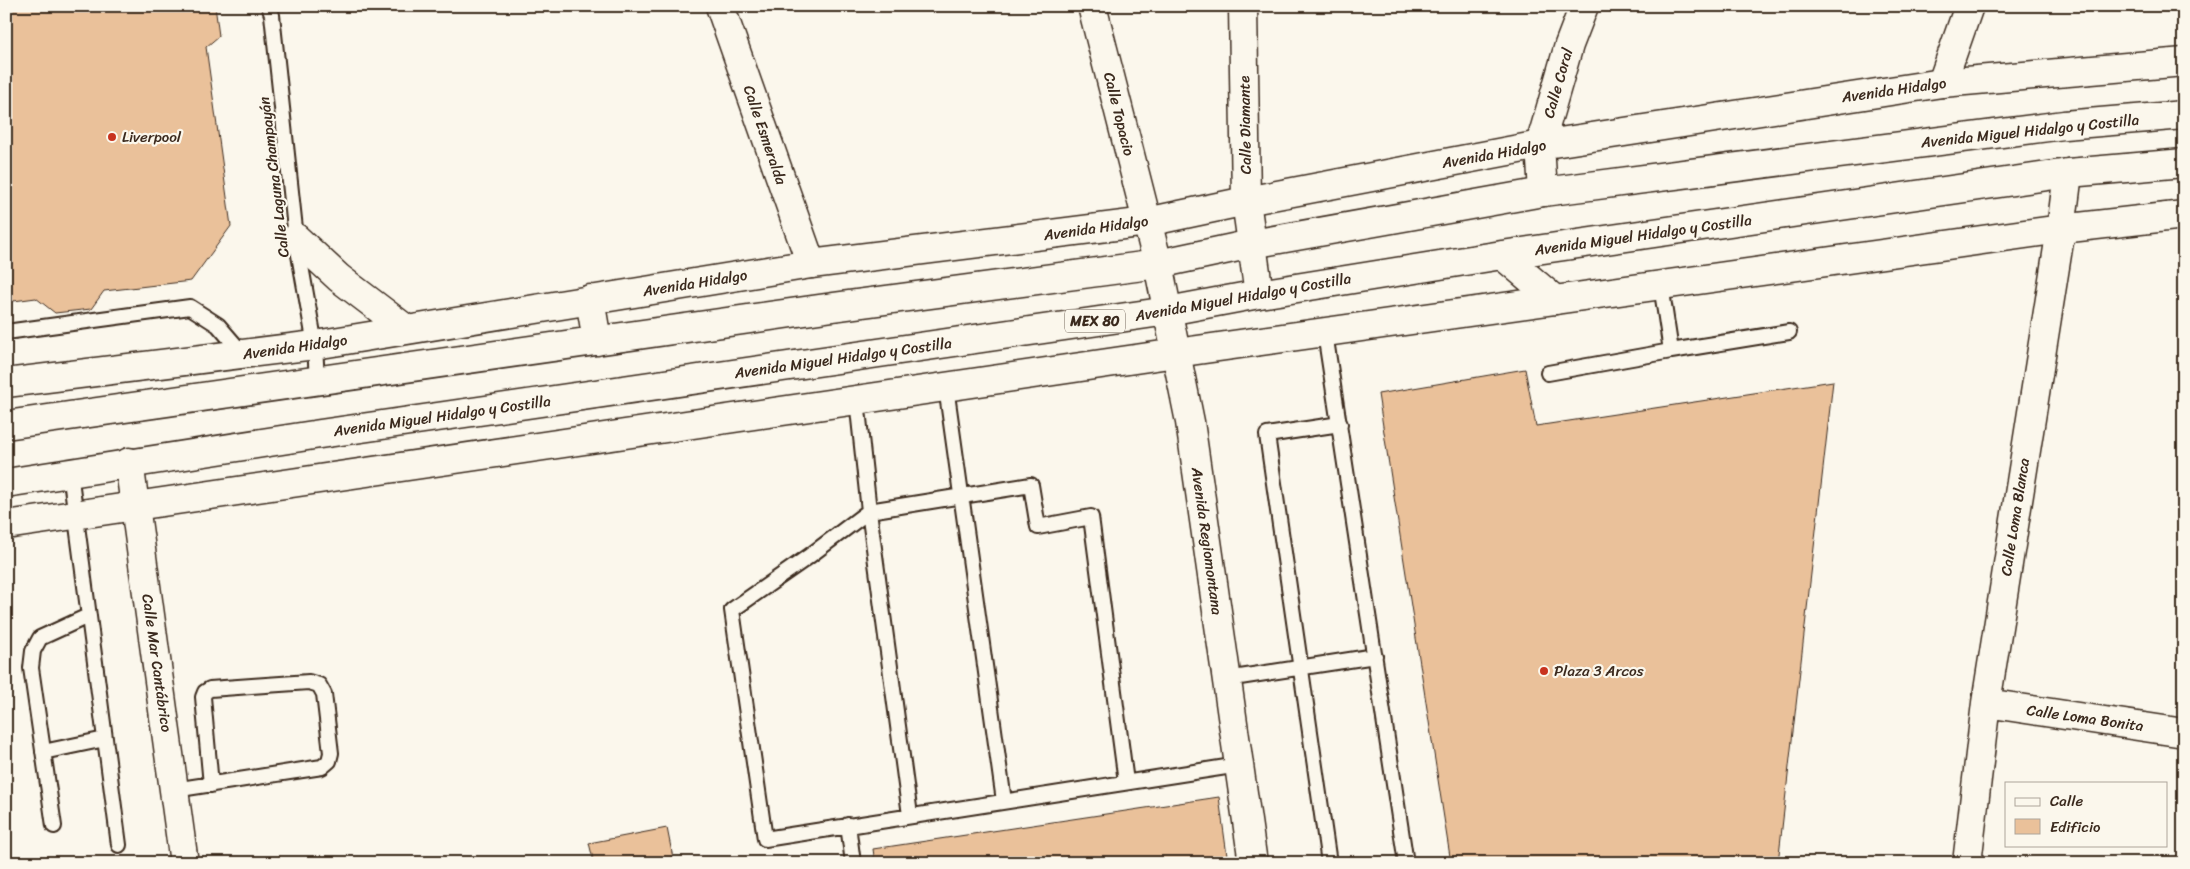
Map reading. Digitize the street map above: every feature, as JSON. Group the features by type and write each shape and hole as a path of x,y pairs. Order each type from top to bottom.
{"street":[{"name":"Calle Esmeralda","path":"720,6 811,264"},
{"name":"Calle Topacio","path":"1092,6 1146,222"},
{"name":"Calle Diamante","path":"1244,6 1246,201 1258,294"},
{"name":"Calle Coral","path":"1543,192 1540,145 1569,46 1584,6"},
{"path":"1942,83 1969,6"},
{"name":"Avenida Hidalgo","path":"6,383 315,344 811,264 1146,222 1540,145 1942,83 2184,62"},
{"name":"Avenida Miguel Hidalgo y Costilla","path":"6,425 833,307 1158,264 1252,244 1543,192 2055,126 2184,115"},
{"name":"Avenida Miguel Hidalgo y Costilla","path":"6,483 129,462 1168,311 1258,294 1502,255 2068,173 2184,163"},
{"name":"Calle Loma Blanca","path":"1967,863 1986,703 2061,229 2068,173"},
{"path":"6,525 1176,353 2061,229 2184,216"},
{"name":"Avenida Regiomontana","path":"1146,222 1158,264 1190,422 1253,863"},
{"path":"296,238 339,278 406,329"},
{"path":"1502,255 1556,300"},
{"path":"590,299 597,341"},
{"name":"Calle Mar Cantábrico","path":"129,462 184,863"},
{"name":"Calle Loma Bonita","path":"1986,703 2184,733"}],"lane":[{"name":"Calle Laguna Champayán","path":"269,6 272,16 296,238 315,344 317,380"},
{"path":"1661,285 1671,351"},
{"path":"6,332 190,307 218,325 243,354"},
{"path":"1325,332 1406,863"},
{"path":"1548,373 1789,332"},
{"path":"946,387 1004,801"},
{"path":"857,400 869,511 910,815"},
{"path":"1329,863 1267,435 1340,424"},
{"path":"70,472 119,845"},
{"path":"1126,782 1091,517 1038,527 1031,485 869,511 808,557 732,610 765,839 848,824 1004,801 1126,782 1239,764"},
{"path":"54,826 31,668 33,651 40,638 88,616"},
{"path":"1227,679 1375,656"},
{"path":"174,790 211,785 322,767 329,761 331,753 324,694 319,685 309,682 210,689 205,692 203,697 211,785"},
{"path":"43,752 105,739"},
{"path":"848,824 853,863"}],"building":[{"name":"Liverpool","path":"6,6 215,6 219,36 206,47 231,226 191,281 104,291 91,309 55,313 36,298 6,302"},
{"path":"1525,369 1536,426 1833,381 1778,863 1451,863 1378,394"},
{"path":"1219,797 1228,863 875,863 873,849"},
{"path":"667,828 674,863 594,863 589,843"}],"place":[{"name":"Liverpool","path":"112,137"},
{"name":"Plaza 3 Arcos","path":"1544,671"}]}
